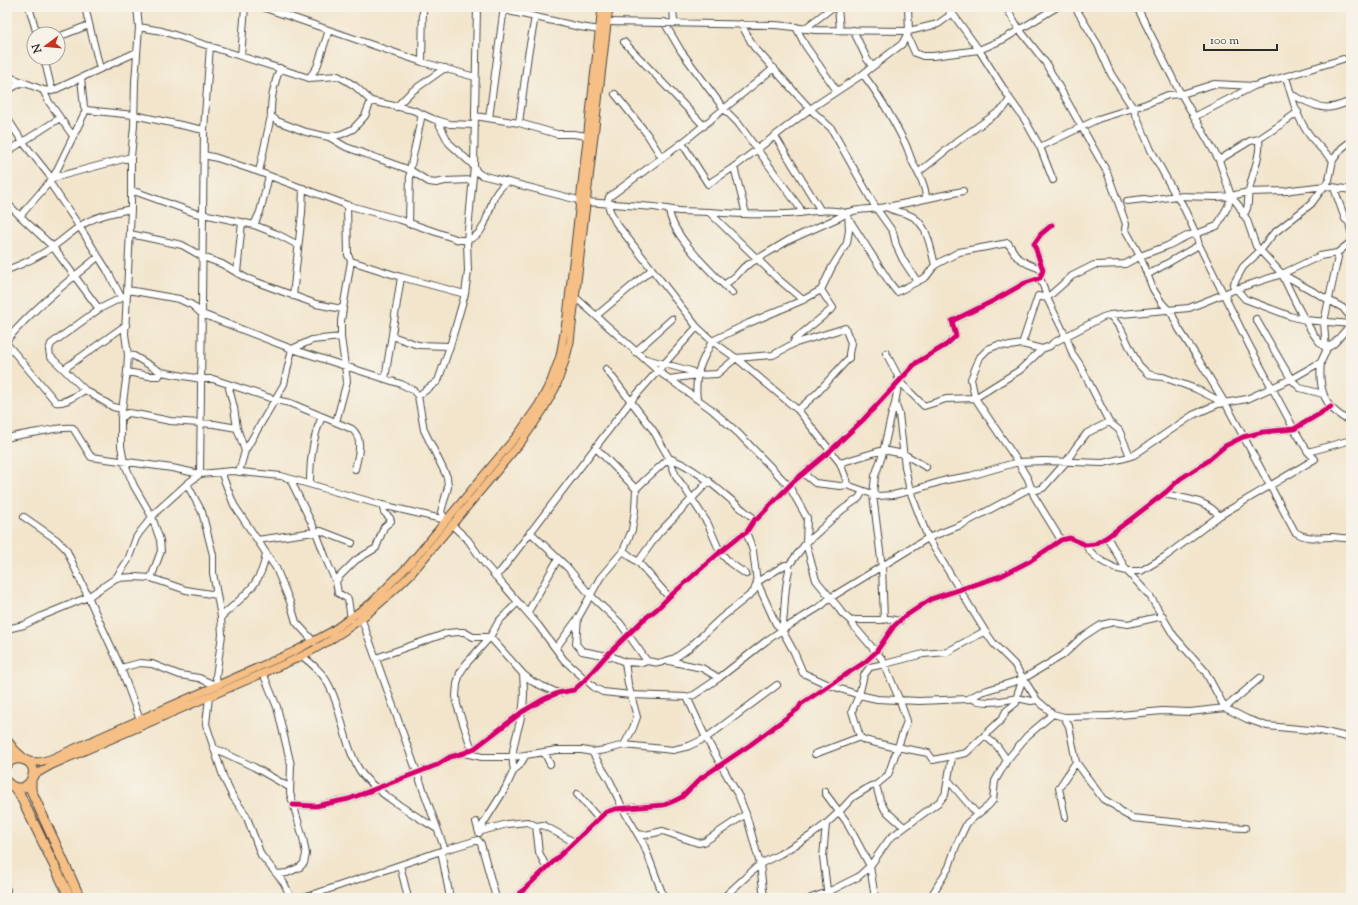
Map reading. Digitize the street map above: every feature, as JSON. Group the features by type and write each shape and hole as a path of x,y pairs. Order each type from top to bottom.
{"highway":[{"path":"7,741 32,767 31,790 80,898"},
{"path":"7,764 14,759 26,760"},
{"path":"10,786 21,788 32,780"},
{"path":"10,786 20,795 70,898"}],"main road":[{"path":"32,780 36,774 52,765 264,673 302,656 336,638 362,620 411,574 522,441 542,412 556,387 565,361 573,320 588,136 602,7"},
{"path":"26,760 39,762 50,759 140,720 314,642 351,619 371,603 409,565 519,434 539,404 551,381 560,356 567,316 610,7"}],"street":[{"path":"29,7 35,26"},
{"path":"85,7 100,69"},
{"path":"137,7 139,27 134,126 130,157 131,209 125,294 125,334 128,355 121,418 121,446 124,462 134,486 152,517 160,540 161,551 151,578"},
{"path":"241,56 245,7"},
{"path":"262,7 276,9 329,30 422,62 475,77"},
{"path":"422,62 423,7"},
{"path":"418,396 438,381 465,294 468,271 467,241 474,166 477,7"},
{"path":"673,7 674,22"},
{"path":"804,29 832,7"},
{"path":"838,7 840,30"},
{"path":"908,7 908,33 915,53 923,56 979,50 1004,39 1057,7"},
{"path":"1006,7 1019,29 1045,62 1107,172 1126,224 1125,229 1140,256 1153,289 1168,310 1224,403 1295,532 1301,536 1310,538 1351,538"},
{"path":"1075,7 1098,45 1111,74 1134,108 1151,150 1176,196 1182,204 1196,234 1199,245 1249,345 1294,429 1308,452 1315,460 1219,516 1159,560 1141,571 1114,568 1104,563 1088,549 1086,545"},
{"path":"1137,7 1176,85 1220,160 1231,196 1247,220 1256,246 1282,274 1343,308 1351,318"},
{"path":"489,118 504,8 580,28 600,30"},
{"path":"608,22 790,25 804,29 908,33 938,24 948,16 950,8"},
{"path":"950,8 979,50 1010,100 1025,120 1040,147 1053,180"},
{"path":"519,123 528,55 535,17"},
{"path":"664,22 681,51 724,109 738,123 757,148 800,208 801,213"},
{"path":"741,24 754,47 810,109 831,128 876,208 893,232 902,260 917,281"},
{"path":"66,34 89,25"},
{"path":"139,27 162,31 309,78 338,76 351,84 371,101 413,110 450,124 474,125"},
{"path":"796,27 805,45 837,91"},
{"path":"309,78 317,67 329,30"},
{"path":"853,30 872,66"},
{"path":"682,143 708,184 734,167 810,109 863,74 902,44 908,33"},
{"path":"624,42 704,126"},
{"path":"200,474 204,130 210,46"},
{"path":"7,76 43,90 52,91 137,52"},
{"path":"1194,117 1254,86 1343,59"},
{"path":"46,66 52,91"},
{"path":"259,172 271,116 270,105 274,84 280,68"},
{"path":"396,107 411,92 445,68"},
{"path":"774,68 704,126 609,197 607,203 616,223 651,270 697,327 712,341 736,358 798,410 840,463 840,467 847,484"},
{"path":"863,74 875,90 906,144 913,164 919,172 926,191 926,197"},
{"path":"1286,77 1305,129 1312,139 1333,160"},
{"path":"20,216 52,181 86,110 84,107 81,78"},
{"path":"7,91 22,82"},
{"path":"1040,147 1098,119 1134,108 1168,95 1182,94 1214,84 1254,86"},
{"path":"1168,95 1169,90 1176,85"},
{"path":"43,90 49,102 73,136"},
{"path":"615,94 647,134 662,158"},
{"path":"1292,95 1317,106 1327,108 1334,107 1351,100"},
{"path":"919,172 959,140 1004,108 1010,100"},
{"path":"329,138 353,129 365,116 371,101"},
{"path":"86,110 134,114 204,130"},
{"path":"1220,160 1250,141 1259,139 1280,126 1298,112"},
{"path":"409,224 410,170 422,114"},
{"path":"271,116 277,121 306,132 329,138 346,147 410,170 429,182 436,183 445,180 472,180"},
{"path":"475,116 519,123 557,134 588,136"},
{"path":"7,118 22,141 49,175 98,257 125,294"},
{"path":"7,152 60,118"},
{"path":"437,120 449,143 474,166 481,176 583,201 654,207 669,210 746,214 785,214 821,211 846,212 886,207 926,197 963,191"},
{"path":"775,136 821,211"},
{"path":"1243,215 1248,208 1248,192 1257,164 1259,139"},
{"path":"1351,140 1342,148 1333,160 1329,180 1326,186 1311,204 1273,234 1260,251 1243,267 1233,285 1245,300 1290,316 1304,320 1351,325"},
{"path":"204,155 259,172 347,205 402,220 409,224 459,240 467,241 483,229 493,200 498,191 506,182"},
{"path":"52,181 130,157"},
{"path":"734,167 744,200 746,214"},
{"path":"254,225 260,212 268,176"},
{"path":"1127,201 1144,199 1150,200 1176,196 1231,196 1248,192 1287,191 1326,186 1351,190"},
{"path":"293,296 302,213 303,188"},
{"path":"1334,188 1345,219 1349,222 1351,232"},
{"path":"131,190 194,214 213,216 254,225 277,234 298,245"},
{"path":"1046,298 1072,276 1094,266 1125,264 1189,235 1217,226 1228,206 1231,196"},
{"path":"7,203 53,247 99,309"},
{"path":"336,422 347,381 341,337 342,309 351,262 348,255 347,205"},
{"path":"886,207 893,211 907,214 919,222 924,229 935,265"},
{"path":"7,270 20,266 53,247 79,226 90,220 107,214 131,209"},
{"path":"669,210 674,226 686,244 732,293"},
{"path":"709,212 777,278 803,300"},
{"path":"846,212 849,220 896,291 926,277 935,265 959,252 1008,243 1017,257 1042,270"},
{"path":"724,284 736,276 744,267 758,258 789,240 840,217 846,212"},
{"path":"697,399 697,375 712,341 749,323 803,300 820,290 847,243 849,220"},
{"path":"237,273 242,222"},
{"path":"1052,225 1041,234 1034,244 1042,270 1040,278 1046,298 1066,337 1072,353 1082,369 1109,422 1119,430 1130,456"},
{"path":"130,234 182,245 203,257 222,264 246,278 316,304 342,309"},
{"path":"899,381 924,406 946,399 974,398 1020,370 1042,349 1103,317 1110,315 1189,308 1236,289 1282,274 1320,256 1337,253 1351,242"},
{"path":"1147,275 1199,245"},
{"path":"1337,253 1338,256 1324,322 1326,351 1321,362 1320,377 1323,394 1331,407 1336,413 1351,422"},
{"path":"7,340 20,324 74,276 98,257"},
{"path":"351,262 465,294"},
{"path":"596,316 651,270"},
{"path":"1282,274 1304,320 1321,346 1326,348 1331,347 1351,325"},
{"path":"386,379 401,277"},
{"path":"293,805 316,806 349,799 438,765 450,757 472,750 522,712 558,693 574,690 605,657 669,597 720,552 741,535 746,533 755,519 758,518 789,486 863,420 916,363 946,345 956,336 952,321 1025,282 1040,278"},
{"path":"793,344 795,339 833,308 820,290"},
{"path":"122,409 112,407 85,390 50,356 49,350 51,344 99,309 125,294 179,299 192,305 202,314 292,350 408,386 418,396 424,430 447,477 448,482 441,512 446,520"},
{"path":"1022,344 1038,296 1046,298"},
{"path":"576,297 658,371 697,399 738,433 789,486 807,518 806,543 816,580 839,608 840,612 852,621 853,625 885,664 907,721 888,775 876,785 871,786 853,797 826,824 810,836 760,864 723,898"},
{"path":"1110,315 1121,329 1139,365 1147,373 1152,376 1163,377 1196,389 1224,403"},
{"path":"636,352 672,319"},
{"path":"1256,319 1291,379 1300,388 1323,394"},
{"path":"64,369 126,325"},
{"path":"495,576 596,448 598,443 630,402 697,327"},
{"path":"669,379 717,374 736,358 774,355 793,344 845,328 851,343 849,358 817,393 798,410"},
{"path":"392,336 418,345 450,346"},
{"path":"292,350 312,340 341,337"},
{"path":"7,344 56,402 60,403 66,401 85,390"},
{"path":"1042,349 1022,344 998,346 988,349 980,357 971,379 974,398 1018,462 1028,480 1030,488 1060,540"},
{"path":"7,354 13,350"},
{"path":"239,472 245,451 284,384 292,350"},
{"path":"884,620 882,567 873,495 875,476 895,404 899,381 886,353"},
{"path":"128,355 134,356 161,372 201,379 213,379 276,400 290,403 352,429 357,435 359,452 355,469"},
{"path":"643,358 691,371 697,375"},
{"path":"804,474 815,483 840,486 847,484 878,496 893,495 910,491 946,480 970,476 1018,462 1044,461 1103,463 1134,455 1193,415 1218,404 1247,399 1291,379 1321,362"},
{"path":"606,368 652,430 669,458 677,478 708,524 720,552 730,563 746,574"},
{"path":"127,372 149,376 159,376 161,372"},
{"path":"228,384 237,428 245,451"},
{"path":"895,404 899,414 910,491 928,538 958,589 994,644 1014,664 1037,700 1053,714 1064,717 1110,716 1162,711 1190,712 1225,708 1267,726 1321,731 1351,738"},
{"path":"515,898 544,871 546,867 572,845 606,812 664,805 674,802 682,797 701,778 798,709 800,704 865,662 876,652 894,626 904,617 931,599 1001,576 1030,561 1060,540 1070,538 1086,545 1095,544 1107,537 1166,492 1180,479 1205,463 1225,446 1243,437 1263,432 1294,429 1331,407"},
{"path":"121,418 128,413 170,421 214,424 237,428"},
{"path":"310,484 311,455 322,417"},
{"path":"452,525 468,540 495,576 528,612 564,660 585,680 603,692 631,695 687,697 694,695 719,678 782,630 821,606 830,598 928,538 961,525 1030,488 1037,490 1043,488 1066,462 1087,433 1109,422"},
{"path":"7,438 25,433 39,432 62,427 73,428 91,457 172,468 200,474 239,472 265,474 310,484 382,505 446,520"},
{"path":"1308,452 1351,440"},
{"path":"596,448 636,489"},
{"path":"840,463 883,450 904,454 926,467"},
{"path":"669,458 688,467 708,481 737,507 755,519"},
{"path":"556,648 578,618 600,578 623,551 632,530 636,489 648,475 669,458"},
{"path":"221,472 231,501 278,571 296,622 314,642"},
{"path":"7,629 24,625 88,597 116,578 128,560 136,538 152,517 187,484 200,474"},
{"path":"290,479 316,532 336,582 338,593 348,599 351,619"},
{"path":"638,562 658,534 708,481"},
{"path":"121,668 140,663 152,664 180,675 199,678 217,686 216,676 222,635 221,616 213,573 213,555 202,512 187,484"},
{"path":"578,618 576,644 582,651 625,662 642,663 647,661 659,663 675,658 690,648 721,618 751,594 754,591 757,582 786,565 789,565 806,543 842,510 859,498 863,491"},
{"path":"1166,492 1169,495 1201,502 1216,512 1219,516"},
{"path":"336,582 356,560 376,548 384,527 391,521 384,512 382,505"},
{"path":"24,517 65,548 121,668 140,720"},
{"path":"257,540 325,532 352,543"},
{"path":"530,532 568,568 590,595 620,622 647,661"},
{"path":"746,533 753,551 757,582 776,624 782,630 803,673 829,685 877,699 919,702 970,698 975,700 998,702 1017,698 1031,701 1037,700"},
{"path":"1107,537 1127,570 1150,596 1174,636 1205,671 1225,708"},
{"path":"623,551 628,553 638,562 669,597"},
{"path":"221,616 252,588 262,570 266,554"},
{"path":"528,612 558,559"},
{"path":"782,630 787,579 790,570 789,565"},
{"path":"116,578 151,578 186,590 216,595"},
{"path":"472,750 456,705 457,684 460,673 490,637 499,621 518,602"},
{"path":"970,698 981,692 1023,679 1063,655 1081,638 1101,625 1114,622 1128,624 1162,616"},
{"path":"852,621 889,619 900,621"},
{"path":"362,620 437,829 443,850 450,898"},
{"path":"860,738 852,712 859,695 864,675 870,667 923,654 947,652 985,631"},
{"path":"376,658 447,634 464,632 473,637 490,637 523,674 533,682 558,693"},
{"path":"302,656 316,668 326,680 332,692 347,740 358,768 376,788 406,810 437,829"},
{"path":"668,661 702,668 719,678"},
{"path":"624,745 637,717 628,684 625,662"},
{"path":"264,673 277,707 291,765 290,793 306,854 304,863 294,870 277,874"},
{"path":"514,770 512,763 516,735 522,712 524,691 523,674"},
{"path":"1225,708 1260,678"},
{"path":"815,754 860,738 897,748 928,753 933,760 966,753 1002,719 1006,711 1016,703 1023,679"},
{"path":"464,753 488,757 513,757 557,750 582,750 592,752 624,745 673,750 689,746 706,738 778,685"},
{"path":"209,697 206,720 229,790 246,815 259,852 277,874 291,898"},
{"path":"687,697 706,738 739,797 746,814 760,864 764,898"},
{"path":"930,898 949,867 956,846 967,823 993,800 995,782 1007,760 1027,736 1053,714"},
{"path":"1064,717 1069,726 1076,762 1103,799 1115,806 1127,816 1132,818 1167,822 1245,828"},
{"path":"985,736 997,746 1007,760"},
{"path":"214,748 254,767 290,787"},
{"path":"544,752 550,764"},
{"path":"592,752 610,781 622,809 638,834 655,871 664,898"},
{"path":"482,831 484,824 505,789 514,770 519,766 526,755"},
{"path":"814,898 828,895 858,877 870,866 890,838 940,802 945,795 949,781 948,775 952,757"},
{"path":"1065,817 1059,788 1076,762"},
{"path":"949,781 977,814"},
{"path":"876,785 880,800 885,810 904,827"},
{"path":"825,791 846,821 870,866 875,898"},
{"path":"578,794 599,819"},
{"path":"638,834 645,836 663,831 698,843 704,842 746,814"},
{"path":"476,822 479,833 507,824 528,822 536,826 543,825 574,842"},
{"path":"826,824 823,857 828,895"},
{"path":"536,826 539,852 546,867"},
{"path":"303,898 443,850 478,840 481,844 496,898"},
{"path":"400,865 408,898"}],"cycle path":[{"path":"293,805 316,806 349,799 437,765 450,757 475,748 522,712 544,699 558,693 574,690 643,620 720,552 741,535 746,533 755,519 757,519 793,482 830,451 863,420 916,363 946,345 956,336 952,321 1025,283 1040,278 1043,270 1034,244 1041,234 1052,225"},
{"path":"515,898 606,812 615,809 664,805 682,797 701,778 750,745 798,709 801,704 865,662 876,652 894,626 904,617 931,599 1001,576 1030,561 1061,540 1070,538 1086,545 1095,544 1131,519 1166,492 1180,479 1205,463 1225,446 1243,437 1263,432 1294,429 1331,407"}]}
